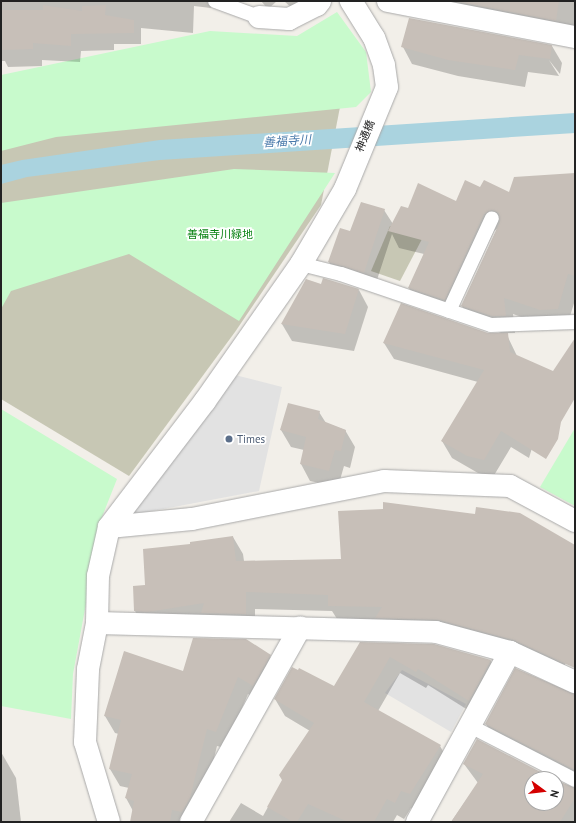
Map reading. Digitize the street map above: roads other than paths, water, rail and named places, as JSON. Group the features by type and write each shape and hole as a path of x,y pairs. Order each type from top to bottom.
{"street":[{"path":"259,17 289,20 317,5 320,1"},
{"name":"神通橋","path":"109,527 205,400 301,264 345,189 379,102 387,87 384,65 374,38 351,1"},
{"path":"388,1 575,37"},
{"path":"109,822 85,742 88,669 97,623 98,576 109,527 192,519 384,481 510,486 575,521"},
{"path":"97,623 436,632 510,652 575,682"},
{"path":"191,822 300,628"},
{"path":"419,821 510,652"}],"lane":[{"path":"215,1 259,17"},
{"path":"449,311 492,218"},
{"path":"301,264 341,274 491,325 575,322"},
{"path":"470,726 575,780"}],"water":[{"name":"善福寺川","path":"575,113 575,133 160,160 27,177 1,184 1,165 22,160 160,140"}],"place":[{"name":"Times","path":"229,439"}],"park label":[{"name":"善福寺川緑地","path":"220,234"}]}
